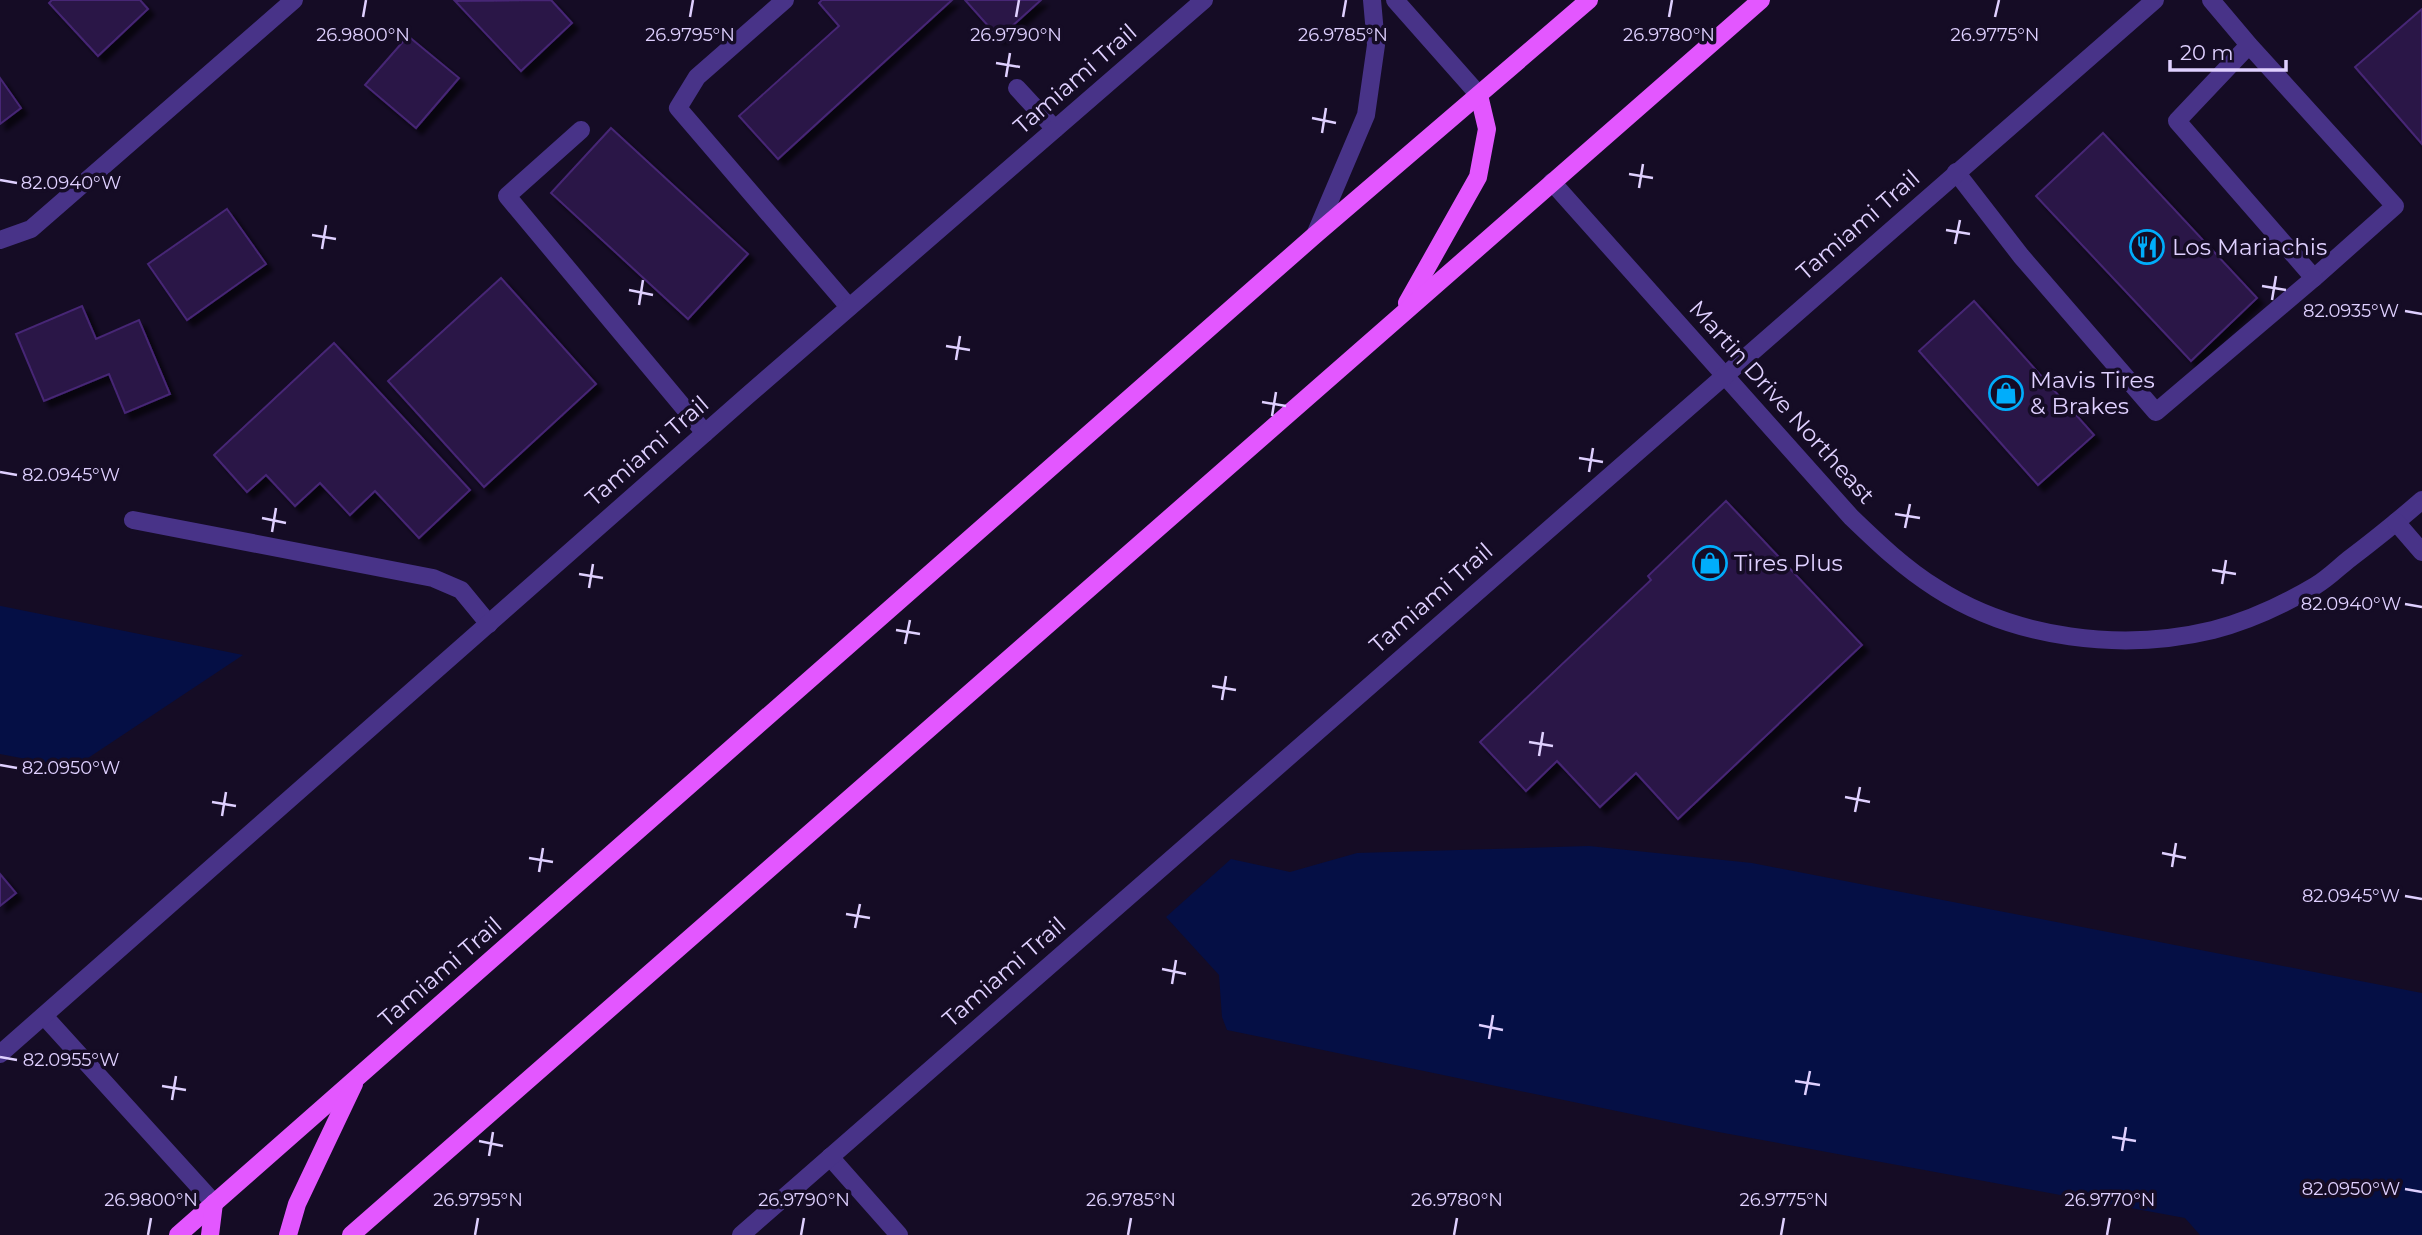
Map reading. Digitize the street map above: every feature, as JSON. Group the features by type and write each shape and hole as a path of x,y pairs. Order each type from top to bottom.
{"main road":[{"name":"Tamiami Trail","path":"178,1235 1315,235 1589,0"},
{"path":"351,1235 1760,0"},
{"path":"1400,315 1478,177 1487,129 1479,94"},
{"path":"288,1235 298,1204 357,1077"},
{"path":"210,1235 214,1203"}],"street":[{"path":"0,240 30,229 294,0"},
{"path":"785,0 697,76 678,108 849,307"},
{"name":"Tamiami Trail","path":"0,1054 705,433 1204,0"},
{"path":"1315,235 1366,115 1376,45 1372,0"},
{"path":"1395,0 1479,94"},
{"name":"Tamiami Trail","path":"741,1235 2155,0"},
{"path":"1956,172 2021,256 2156,412 2395,206 2211,0"},
{"path":"2249,45 2177,121 2314,278"},
{"path":"1017,88 1055,129"},
{"path":"581,130 507,196 705,433"},
{"name":"Martin Drive Northeast","path":"1552,182 1851,517 1892,557 1938,590 1989,615 2044,632 2100,640 2157,639 2213,630 2267,611 2317,585 2422,500"},
{"path":"133,520 433,578 461,590 489,624"},
{"path":"2396,522 2422,552"},
{"path":"44,1016 214,1203"},
{"path":"830,1157 899,1235"}],"shaded area":[{"path":"0,606 243,655 73,768 0,754"},
{"path":"1589,846 1752,863 2422,993 2422,1235 2200,1235 2185,1218 1713,1131 1227,1030 1222,1017 1219,975 1166,917 1231,859 1290,872 1357,853"}],"building":[{"path":"52,0 140,0 148,9 98,56 49,3"},
{"path":"551,0 572,23 521,71 455,1"},
{"path":"822,0 952,0 778,159 739,116 839,26 819,3"},
{"path":"965,0 1041,0 999,38"},
{"path":"2422,9 2422,144 2355,67"},
{"path":"408,36 459,78 416,128 365,85"},
{"path":"0,78 21,108 0,124"},
{"path":"611,128 748,254 688,319 551,193"},
{"name":"Los Mariachis","path":"2103,133 2257,298 2191,361 2036,196"},
{"path":"227,209 266,264 187,320 148,264"},
{"path":"501,278 596,384 484,487 388,381"},
{"name":"Mavis Tires & Brakes","path":"1974,301 2094,435 2038,485 1919,351"},
{"path":"82,306 96,339 139,320 170,394 125,413 109,374 44,401 16,334"},
{"path":"334,343 470,490 419,538 375,491 350,515 320,483 295,506 266,475 247,492 214,455"},
{"path":"1726,501 1862,645 1678,819 1636,773 1600,807 1557,761 1526,791 1480,742 1651,580 1648,576"},
{"path":"0,874 16,893 0,906"}],"place":[{"name":"Los Mariachis","path":"2147,247"},
{"name":"Mavis Tires & Brakes","path":"2006,393"},
{"name":"Tires Plus","path":"1710,563"}]}
